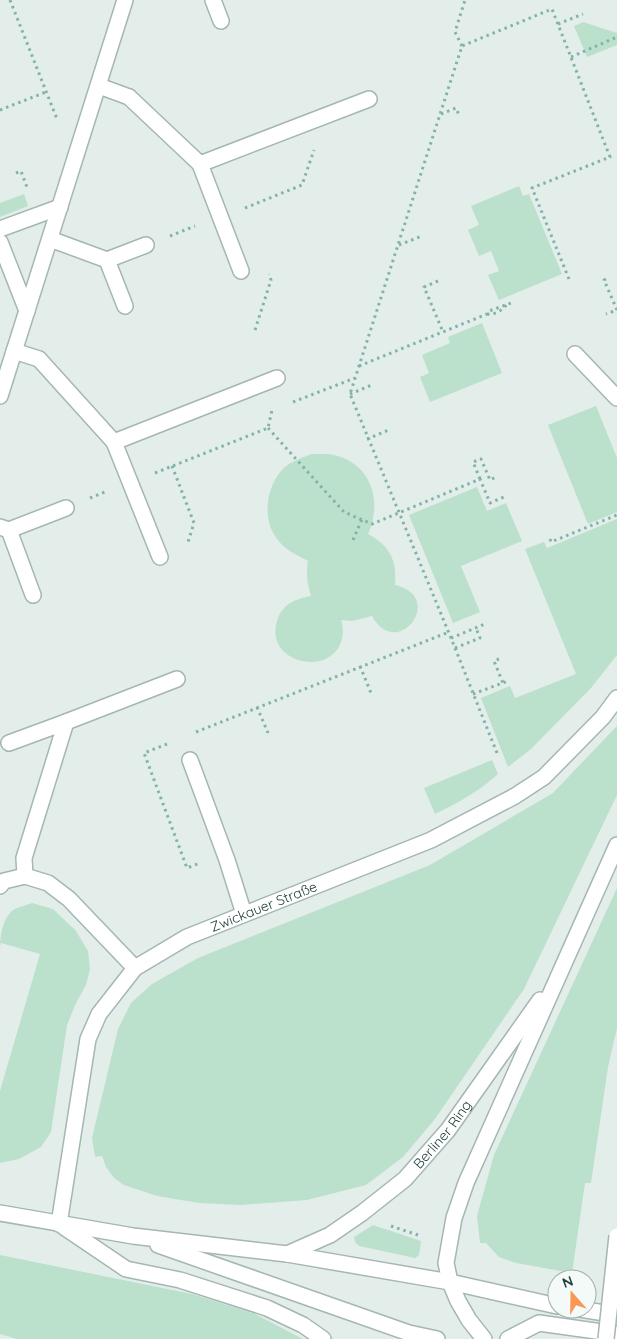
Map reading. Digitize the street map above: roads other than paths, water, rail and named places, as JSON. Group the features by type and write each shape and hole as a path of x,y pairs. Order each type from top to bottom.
{"street":[{"path":"0,396 60,207 74,149 99,86 125,0"},
{"path":"213,0 221,20"},
{"path":"99,86 129,97 200,164 241,270"},
{"path":"200,164 370,99"},
{"path":"0,229 35,210 60,207"},
{"path":"50,240 108,260 146,245"},
{"path":"0,242 27,311"},
{"path":"108,260 125,306"},
{"path":"14,351 39,359 114,442 160,557"},
{"path":"575,354 617,398"},
{"path":"114,442 276,378"},
{"path":"33,595 4,529 66,508"},
{"path":"9,743 177,679"},
{"name":"Zwickauer Straße","path":"59,1224 88,1039 99,1014 135,968 188,937 431,840 515,796 544,777 603,717 617,698"},
{"path":"25,876 24,858 66,722"},
{"path":"190,760 244,914"},
{"name":"Berliner Ring","path":"484,1339 469,1320 450,1282 446,1263 454,1218 466,1183 617,845"},
{"path":"0,886 4,881 25,876 48,883 69,899 135,968"},
{"name":"Berliner Ring","path":"287,1254 330,1235 362,1213 405,1179 448,1130 559,972"},
{"path":"0,1213 133,1236 287,1254 450,1282 547,1304"},
{"path":"59,1224 126,1270 180,1280 267,1308 303,1325 323,1339"},
{"path":"133,1236 409,1333 437,1339"},
{"path":"606,1339 617,1236"},
{"path":"597,1312 617,1315"},
{"path":"508,1339 539,1323 617,1334"}]}
